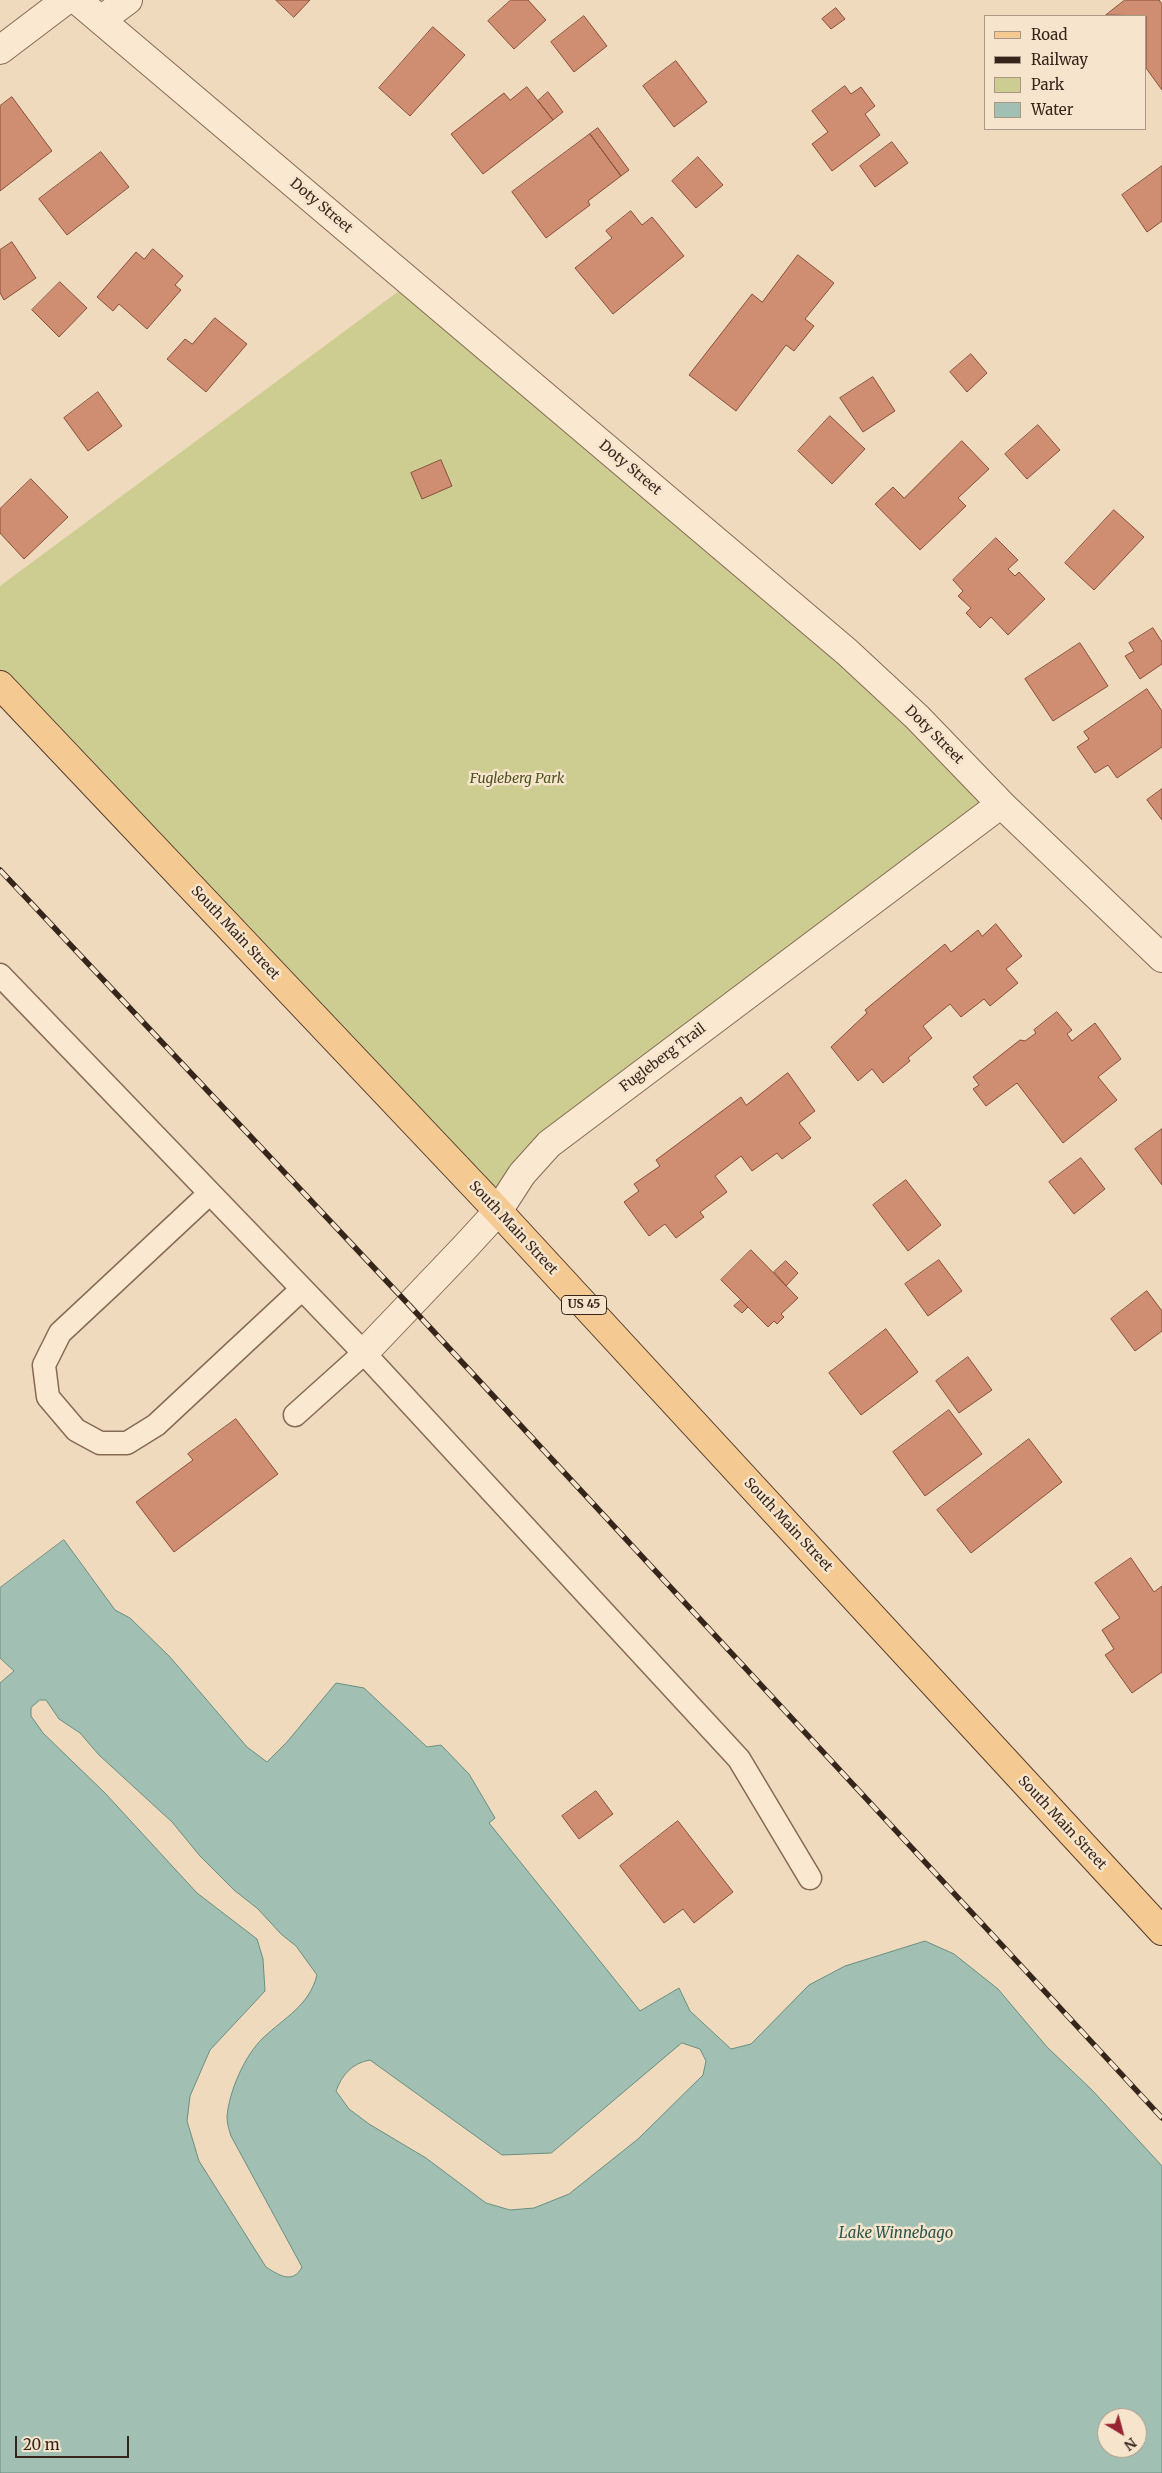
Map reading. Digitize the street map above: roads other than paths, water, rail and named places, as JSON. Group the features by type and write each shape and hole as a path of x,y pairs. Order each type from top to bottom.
{"main road":[{"name":"South Main Street","path":"0,685 498,1211 1162,1931"}],"street":[{"path":"0,50 66,0"},
{"name":"Doty Street","path":"77,0 847,652 917,717 1001,804 1162,958"},
{"path":"101,20 128,0"},
{"name":"Fugleberg Trail","path":"364,1353 498,1211 522,1174 549,1144 1001,804"}],"lane":[{"path":"0,975 364,1353 739,1759 810,1878"},
{"path":"210,1193 60,1333 44,1366 48,1397 76,1430 100,1443 126,1443 156,1425 302,1288"},
{"path":"295,1415 364,1353"}],"water":[{"name":"Lake Winnebago","path":"64,1540 115,1610 130,1618 170,1657 247,1747 267,1762 287,1742 336,1683 364,1688 427,1747 441,1745 469,1774 495,1818 489,1823 640,2011 679,1988 690,2011 731,2049 751,2044 809,1985 845,1966 925,1941 954,1954 998,1989 1047,2047 1092,2090 1162,2166 1162,2473 0,2473 0,1683 14,1671 0,1658 0,1588","holes":["40,1700 46,1700 59,1719 80,1733 99,1755 172,1822 200,1856 234,1890 258,1909 281,1934 296,1946 317,1975 313,1986 302,2003 263,2038 250,2054 239,2074 231,2096 227,2117 231,2136 302,2267 295,2275 286,2277 266,2267 199,2161 187,2121 190,2096 210,2050 265,1991 263,1959 257,1939 197,1893 105,1793 43,1733 31,1716 31,1708","682,2043 700,2049 706,2061 703,2075 638,2139 569,2194 534,2208 510,2210 486,2203 426,2158 369,2124 349,2109 336,2091 348,2071 358,2064 370,2060 502,2155 551,2153"]}],"railway":[{"path":"0,870 410,1306 1162,2118"}],"park label":[{"name":"Fugleberg Park","path":"517,779"}]}
